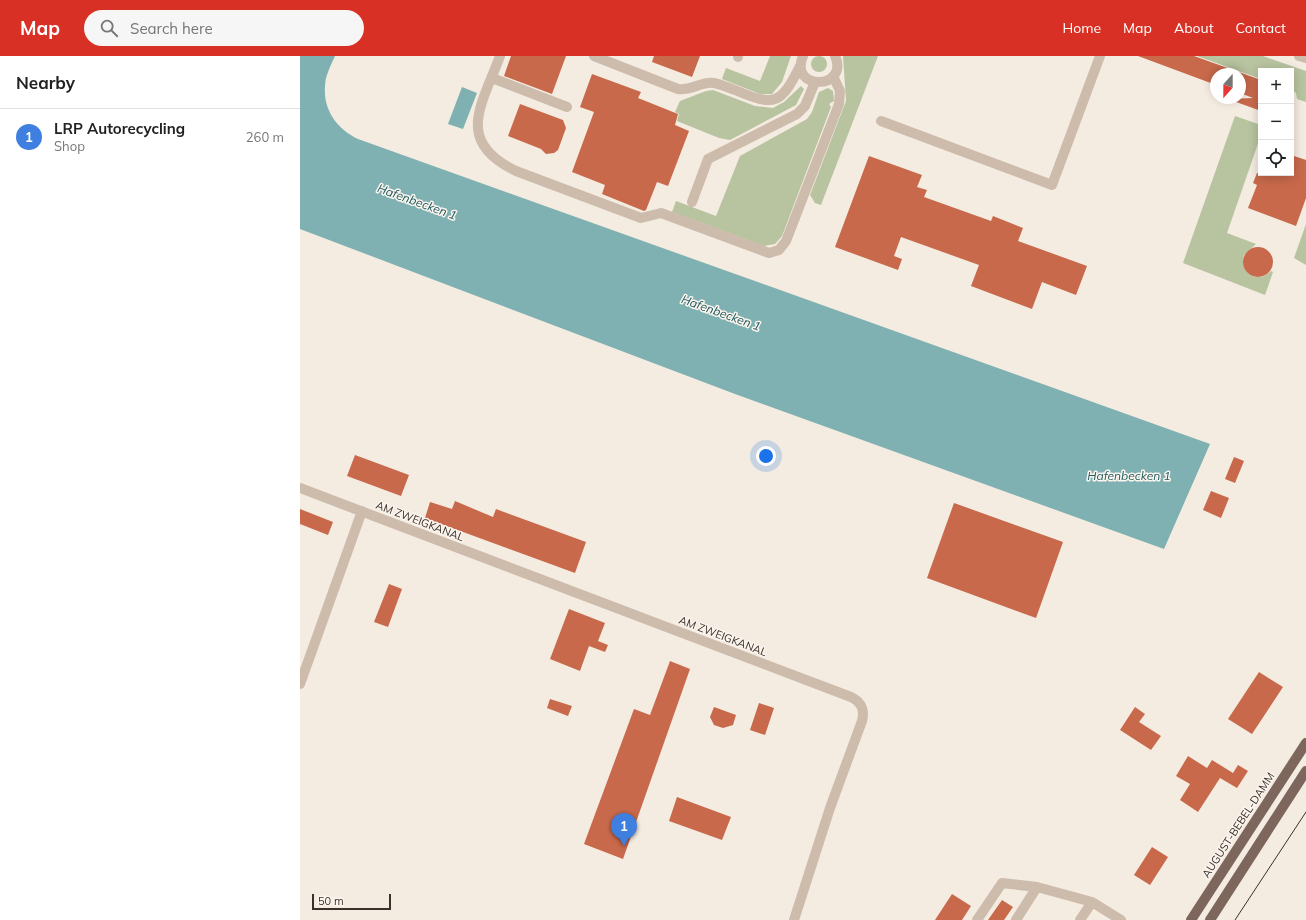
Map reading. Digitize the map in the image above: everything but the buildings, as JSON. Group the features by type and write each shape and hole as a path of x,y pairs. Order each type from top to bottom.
{"main road":[{"name":"AUGUST-BEBEL-DAMM","path":"1191,920 1306,743"},
{"path":"1210,920 1306,771"}],"street":[{"path":"500,56 479,113 477,129 484,146 505,165 516,171 641,218 661,213 769,253 779,250 786,241 839,104 840,91 833,76"},
{"path":"594,56 678,89 687,89 714,83 758,100 768,101 778,98 787,89 802,60"},
{"path":"802,60 805,76 815,82 823,82 833,76 837,66 835,56"},
{"path":"881,121 1052,185 1100,56"},
{"path":"1299,56 1306,58"},
{"path":"492,78 567,107"},
{"path":"692,202 708,159 797,114 805,106 815,82"},
{"name":"AM ZWEIGKANAL","path":"300,488 851,697 859,702 863,710 862,721 830,808 794,920"},
{"name":"AM ZWEIGKANAL","path":"300,684 362,511"},
{"path":"977,920 1002,883 1037,887 1092,902 1121,920"},
{"path":"1016,920 1037,887"},
{"path":"1080,920 1092,902"}],"green space":[{"path":"770,56 791,56 782,82 772,94 760,94 722,79 726,68 760,81"},
{"path":"816,56 822,56 827,61 825,70 822,72 816,72 811,67 811,61"},
{"path":"843,56 878,56 821,205 815,203 810,195 846,101"},
{"path":"1197,56 1263,56 1306,71 1306,102 1297,99 1296,93 1294,91 1294,68 1258,68 1258,78 1246,74 1246,68 1230,68"},
{"path":"801,86 804,89 796,105 730,140 719,138 677,121 679,114 675,112 680,101 706,91 713,90 755,106 773,108 784,102"},
{"path":"828,88 833,91 834,101 829,104 831,107 782,236 775,244 764,246 672,212 676,201 716,216 740,156 807,119 812,112 819,92"},
{"path":"1235,116 1258,124 1258,144 1227,233 1256,244 1244,255 1244,267 1247,272 1255,277 1261,277 1271,271 1273,272 1265,295 1183,263"},
{"path":"1306,224 1306,265 1294,258"}],"water":[{"name":"Hafenbecken 1","path":"300,56 335,56 325,82 326,103 333,118 338,124 350,135 358,139 1210,444 1164,549 735,394 300,229"},
{"path":"462,87 477,93 463,129 448,124"}],"tram line":[{"path":"1235,920 1306,812"}],"place":[{"name":"LRP Autorecycling","path":"624,846"}]}
